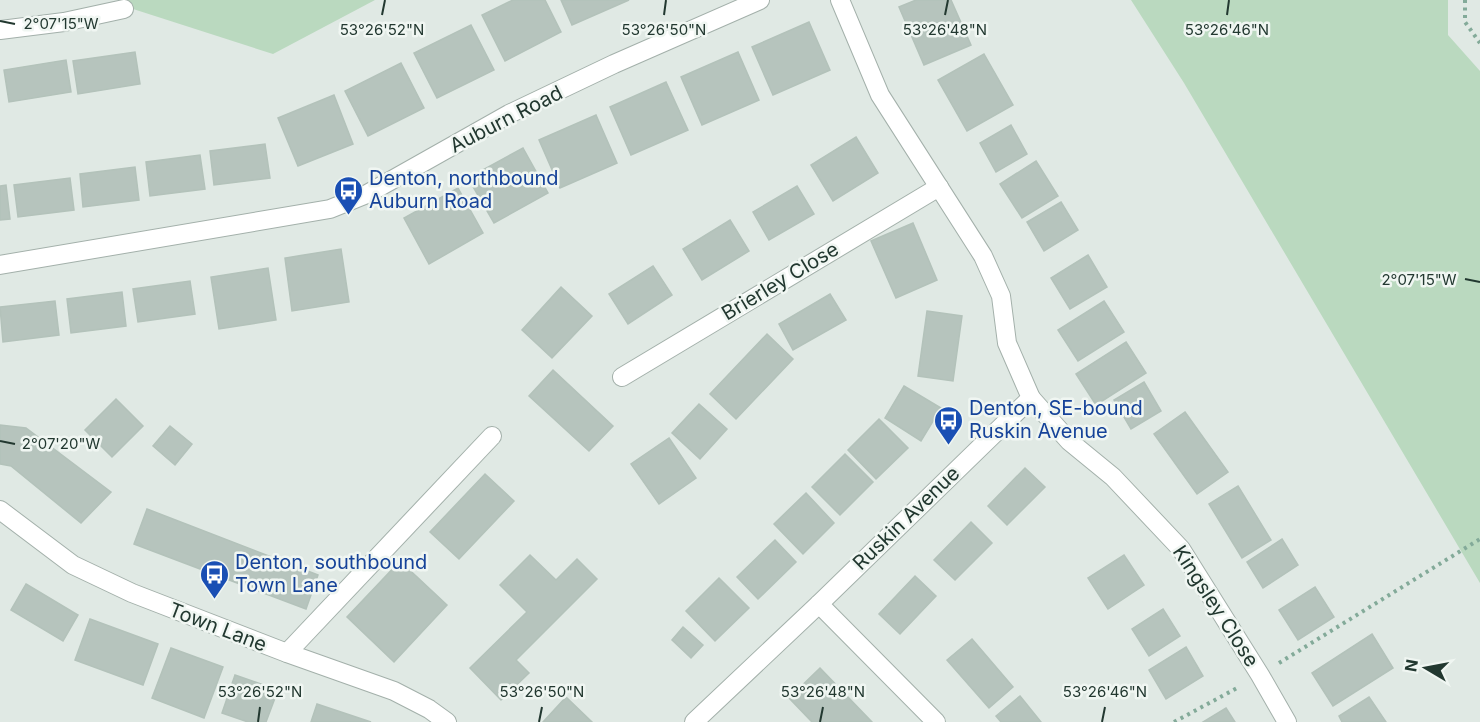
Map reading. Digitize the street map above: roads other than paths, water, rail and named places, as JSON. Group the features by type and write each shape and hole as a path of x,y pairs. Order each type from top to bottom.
{"street":[{"name":"Auburn Road","path":"0,265 330,209 367,194 508,114 614,64 760,0"},
{"path":"840,0 880,94 983,256 1001,296 1007,343 1031,398"},
{"path":"0,30 64,22 124,9"},
{"name":"Brierley Close","path":"622,377 939,187"},
{"name":"Ruskin Avenue","path":"694,722 1031,398"},
{"name":"Kingsley Close","path":"1031,398 1069,441 1113,477 1181,549 1287,722"},
{"path":"287,653 492,436"},
{"name":"Town Lane","path":"0,510 73,566 132,593 287,653 394,691 429,709 447,722"},
{"path":"819,604 936,722"}],"place":[{"name":"Denton, northbound Auburn Road","path":"348,216"},
{"name":"Denton, SE-bound Ruskin Avenue","path":"948,446"},
{"name":"Denton, southbound Town Lane","path":"214,600"}]}
